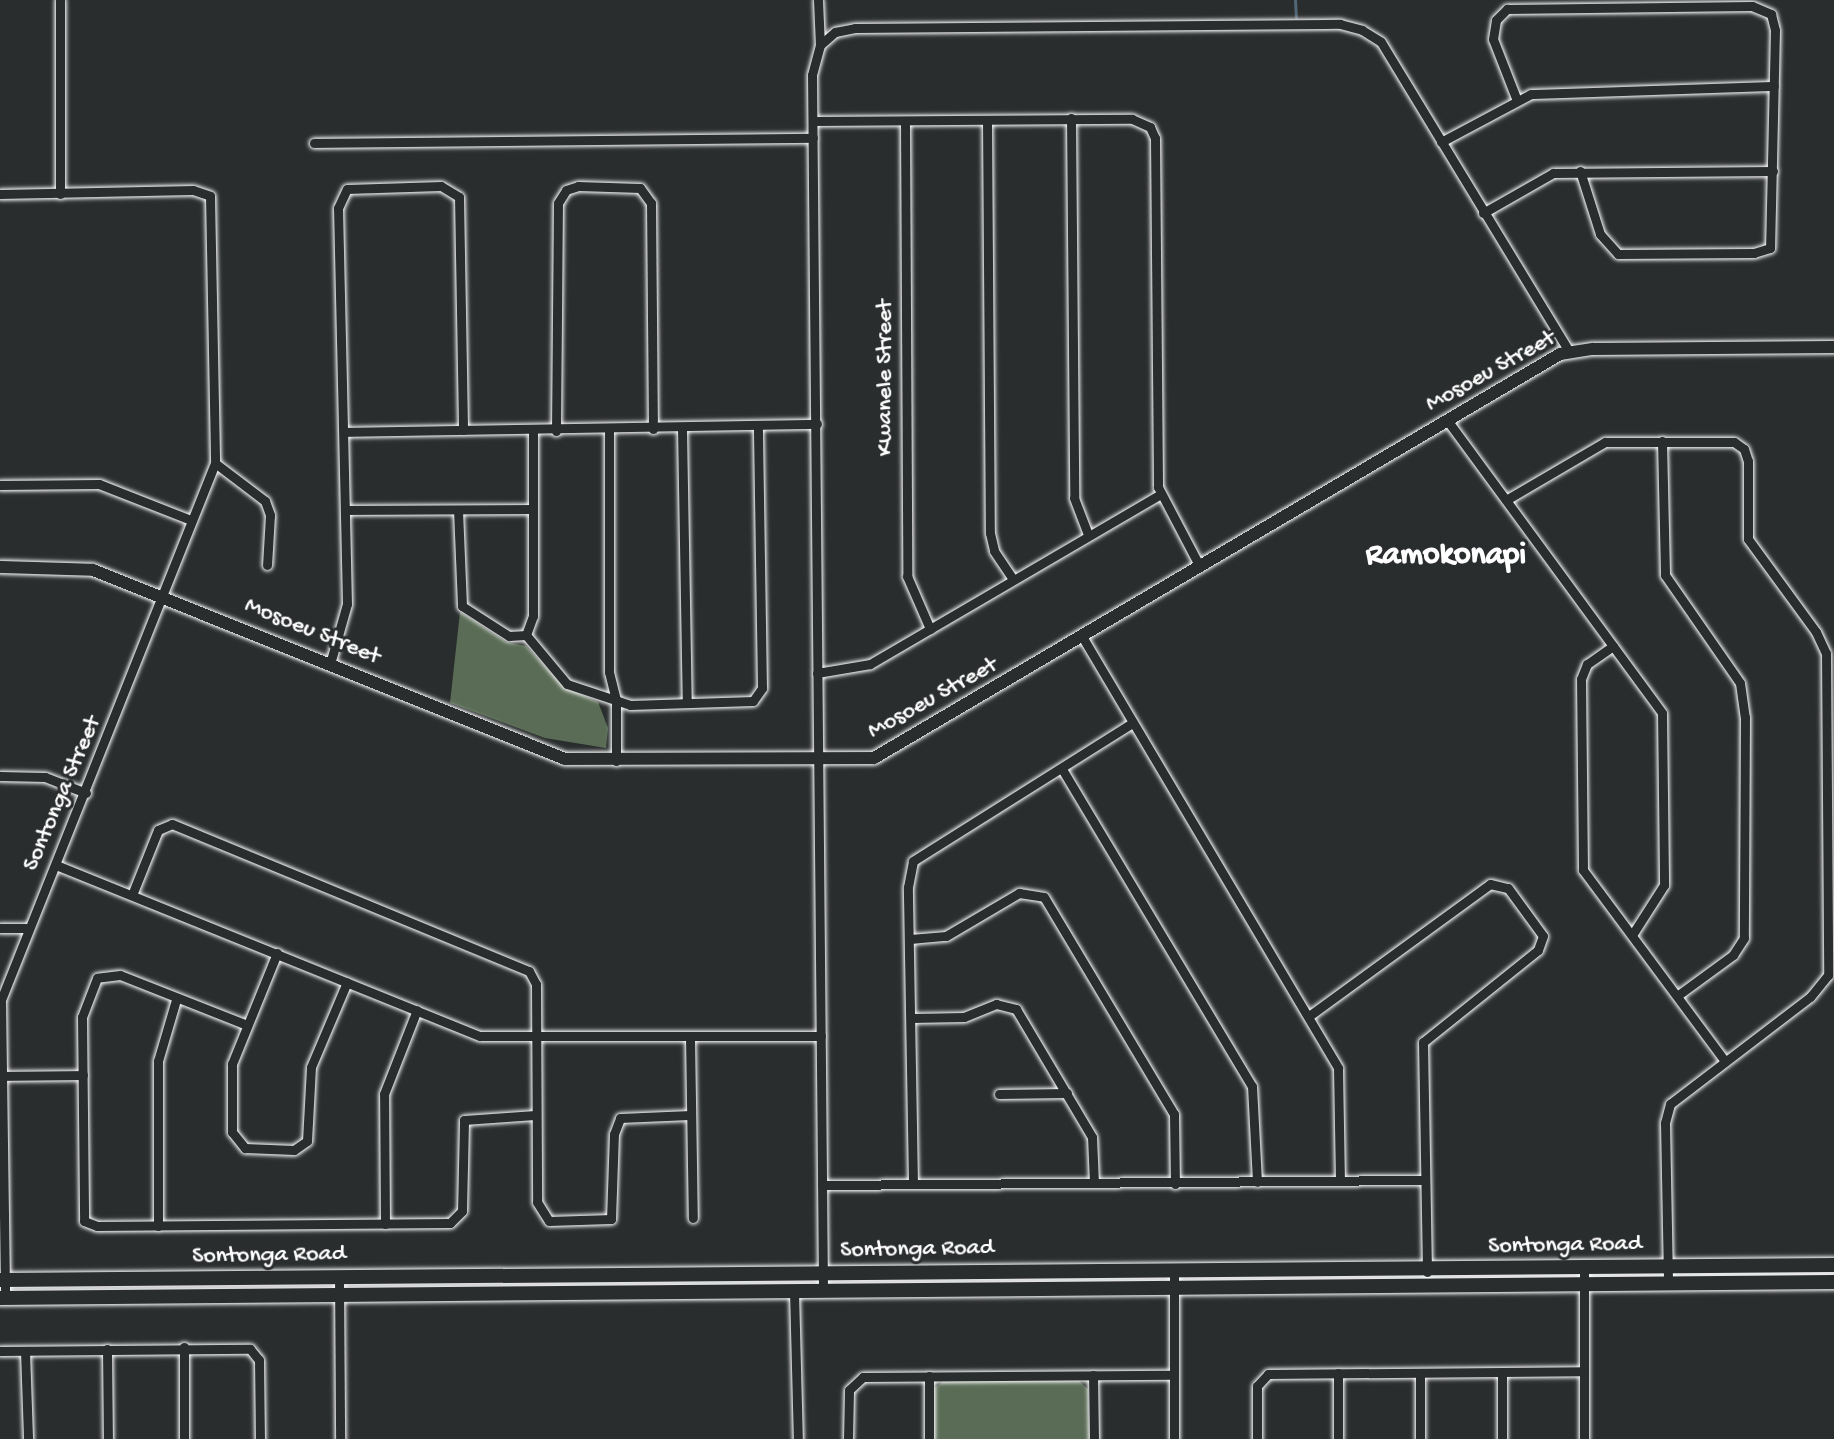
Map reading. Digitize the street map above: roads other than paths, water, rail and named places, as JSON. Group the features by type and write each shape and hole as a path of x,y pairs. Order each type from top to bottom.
{"main road":[{"name":"Sontonga Road","path":"2,1280 1834,1265"},
{"name":"Sontonga Road","path":"3,1298 1834,1282"}],"street":[{"path":"60,0 60,194"},
{"path":"818,0 820,45 813,63 813,138 823,1291"},
{"path":"1516,98 1493,31 1502,12 1521,7 1760,7 1771,14 1775,25 1774,236 1766,251 1627,256 1611,250 1600,234 1580,171"},
{"path":"820,45 835,32 855,28 1340,24 1381,42 1569,351"},
{"path":"1441,142 1516,98 1774,86"},
{"path":"1071,118 1074,498 1088,535"},
{"path":"987,120 990,533 994,551 1013,579"},
{"path":"813,121 1140,120 1154,132 1159,495 1200,567"},
{"name":"Kwanele Street","path":"905,121 907,576 930,629"},
{"path":"314,143 813,138"},
{"path":"1483,213 1543,176 1580,171 1773,171"},
{"path":"330,664 347,604 338,208 344,191 357,186 441,186 453,188 459,197 463,430"},
{"path":"556,431 558,203 566,190 578,186 640,188 651,203 653,429"},
{"path":"0,194 193,190 210,196 215,463 265,501 270,515 267,565"},
{"name":"Mosoeu Street","path":"0,567 78,567 162,594 557,756 616,761 818,759 887,755 1447,420 1569,351 1834,347"},
{"path":"1447,420 1664,719 1664,885 1632,935"},
{"path":"344,432 682,429 817,424"},
{"path":"526,635 567,684 630,705 749,702 761,692 758,427"},
{"path":"609,429 609,672 616,700 616,761"},
{"path":"682,429 687,703"},
{"path":"526,635 533,616 533,431"},
{"path":"1662,441 1665,575 1740,683 1745,717 1744,938 1733,955 1677,996"},
{"path":"1506,500 1599,444 1727,441 1744,449 1748,539 1821,640 1826,660 1828,975 1810,997 1677,1096 1667,1110 1668,1283"},
{"name":"Sontonga Street","path":"3,1298 1,1000 215,463"},
{"path":"0,485 99,484 191,520"},
{"path":"817,673 864,667 1159,495"},
{"path":"346,510 532,509"},
{"path":"458,510 460,602 509,636 526,635"},
{"path":"1083,638 1309,1016 1339,1073 1340,1181"},
{"path":"1613,646 1587,664 1581,679 1582,859 1585,875 1724,1060"},
{"path":"913,1183 908,879 918,855 1062,769 1132,723"},
{"path":"1062,769 1252,1086 1257,1182"},
{"path":"0,776 45,777 86,793"},
{"path":"132,895 158,830 176,825 529,971 536,984 535,1115 538,1208 543,1218 557,1223 601,1222 613,1216 614,1134 620,1118 690,1115"},
{"path":"56,865 480,1036 821,1036"},
{"path":"1309,1016 1483,887 1508,888 1538,928 1544,942 1538,950 1425,1038 1423,1180 1428,1285"},
{"path":"910,939 946,936 1019,893 1044,897 1174,1114 1175,1184"},
{"path":"0,928 28,928"},
{"path":"277,953 232,1070 234,1139 245,1148 300,1148 308,1136 311,1067 347,982"},
{"path":"247,1025 176,1000 120,975 97,978 82,1017 82,1217 97,1226 385,1224 457,1220 464,1120 535,1115"},
{"path":"158,1226 158,1061 176,1000"},
{"path":"912,1018 964,1017 996,1004 1010,1005 1093,1139 1094,1182"},
{"path":"385,1224 384,1094 417,1010"},
{"path":"690,1037 693,1218"},
{"path":"1,1076 83,1075"},
{"path":"999,1094 1067,1093"},
{"path":"822,1185 1423,1180"},
{"path":"1584,1268 1584,1439"},
{"path":"1174,1270 1174,1439"},
{"path":"339,1277 340,1439"},
{"path":"794,1291 798,1439"},
{"path":"184,1347 184,1439"},
{"path":"0,1351 247,1348 256,1353 260,1439"},
{"path":"107,1349 108,1439"},
{"path":"25,1351 28,1439"},
{"path":"1257,1439 1257,1386 1264,1376 1583,1371"},
{"path":"1502,1372 1502,1439"},
{"path":"1338,1373 1338,1439"},
{"path":"1420,1373 1420,1439"},
{"path":"1093,1375 1094,1439"},
{"path":"848,1439 848,1397 854,1382 870,1376 1173,1375"},
{"path":"929,1376 929,1439"}],"waterway":[{"path":"1295,0 1296,17"}],"district":[{"name":"Ramokonapi","path":"1446,556"}]}
